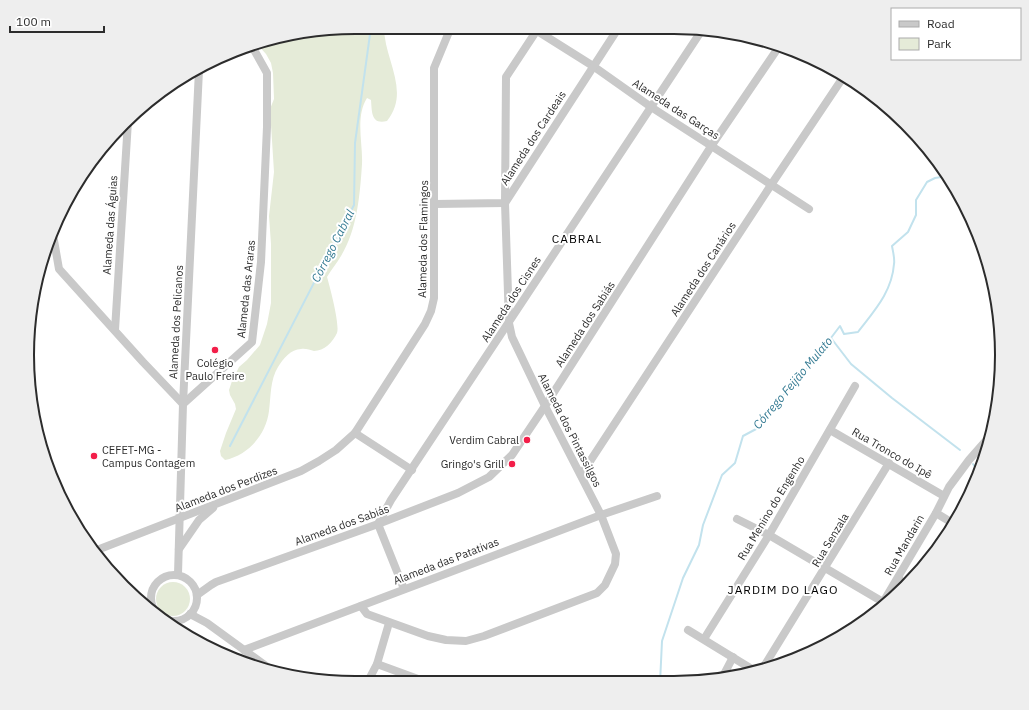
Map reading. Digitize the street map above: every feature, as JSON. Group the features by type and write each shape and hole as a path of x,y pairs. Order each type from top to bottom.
{"street":[{"name":"Alameda dos Flamingos","path":"355,433 432,311 434,298 435,204 434,68 447,34"},
{"name":"Alameda dos Pintassilgos","path":"361,606 367,614 428,636 446,640 466,641 484,636 597,592 605,585 615,564 616,554 601,515 545,406 512,336 509,323 505,204 506,77 531,34"},
{"name":"Alameda das Garças","path":"544,34 651,107 809,209"},
{"name":"Alameda dos Cardeais","path":"435,204 505,204 614,34"},
{"name":"Alameda dos Cisnes","path":"378,524 391,500 698,35"},
{"name":"Alameda das Araras","path":"183,404 252,342 261,262 267,126 267,73 254,50"},
{"name":"Alameda dos Sabiás","path":"194,586 211,584 378,524 458,493 489,477 512,455 712,145 776,51"},
{"name":"Alameda dos Pelicanos","path":"178,574 183,404 199,74"},
{"name":"Alameda dos Canários","path":"581,475 841,81"},
{"name":"Alameda das Águias","path":"114,330 127,129"},
{"path":"54,242 59,269 183,404"},
{"name":"Rua Menino do Engenho","path":"704,639 769,535 855,386"},
{"name":"Rua Tronco do Ipê","path":"830,430 944,496"},
{"path":"355,433 412,470"},
{"name":"Alameda dos Perdizes","path":"99,549 300,471 336,450 355,433"},
{"name":"Rua Mandarin","path":"887,595 936,513 950,486 982,446"},
{"name":"Rua Senzala","path":"767,662 889,463"},
{"name":"Alameda das Patativas","path":"244,650 601,515 657,496"},
{"path":"178,550 199,520 217,504"},
{"path":"936,513 949,521"},
{"path":"736,519 769,535 879,601"},
{"path":"378,524 404,589"},
{"path":"150,601 152,590 161,578 178,574 187,578 194,586 197,596 192,611 185,618 175,621"},
{"path":"899,577 900,583"},
{"name":"Alameda dos Sabiás","path":"197,596 211,584"},
{"path":"192,611 260,661"},
{"path":"371,676 377,664 389,623"},
{"path":"688,630 748,667"},
{"path":"725,672 733,658"},
{"path":"377,664 410,676"}],"green space":[{"path":"385,34 397,87 397,98 394,110 387,121 382,122 375,119 372,113 371,100 367,98 363,105 360,122 362,164 357,212 351,235 346,246 327,277 336,314 338,329 337,333 331,343 325,348 318,351 297,349 285,358 275,372 271,388 267,420 260,436 241,454 225,460 221,456 220,451 236,409 229,390 239,367 260,345 267,324 271,303 271,244 269,216 274,172 270,109 274,99 273,73 271,63 261,48 292,40 334,35"},
{"path":"173,582 185,587 190,599 185,611 173,616 161,610 156,599 161,587"}],"waterway":[{"name":"Córrego Cabral","path":"230,446 354,205 355,143 370,34"},
{"name":"Córrego Feijão Mulato","path":"660,676 662,641 683,578 699,545 703,525 722,475 735,463 743,436 758,428 777,402 815,359 840,326 844,334 858,332 876,309 886,292 893,274 894,258 892,246 908,232 916,215 916,200 927,182 941,177"},
{"path":"831,338 851,364 892,398 960,450"}],"place":[{"name":"Colégio Paulo Freire","path":"215,350"},
{"name":"Verdim Cabral","path":"527,440"},
{"name":"CEFET-MG - Campus Contagem","path":"94,456"},
{"name":"Gringo's Grill","path":"512,464"}],"district":[{"name":"CABRAL","path":"577,239"},
{"name":"JARDIM DO LAGO","path":"783,590"}]}
